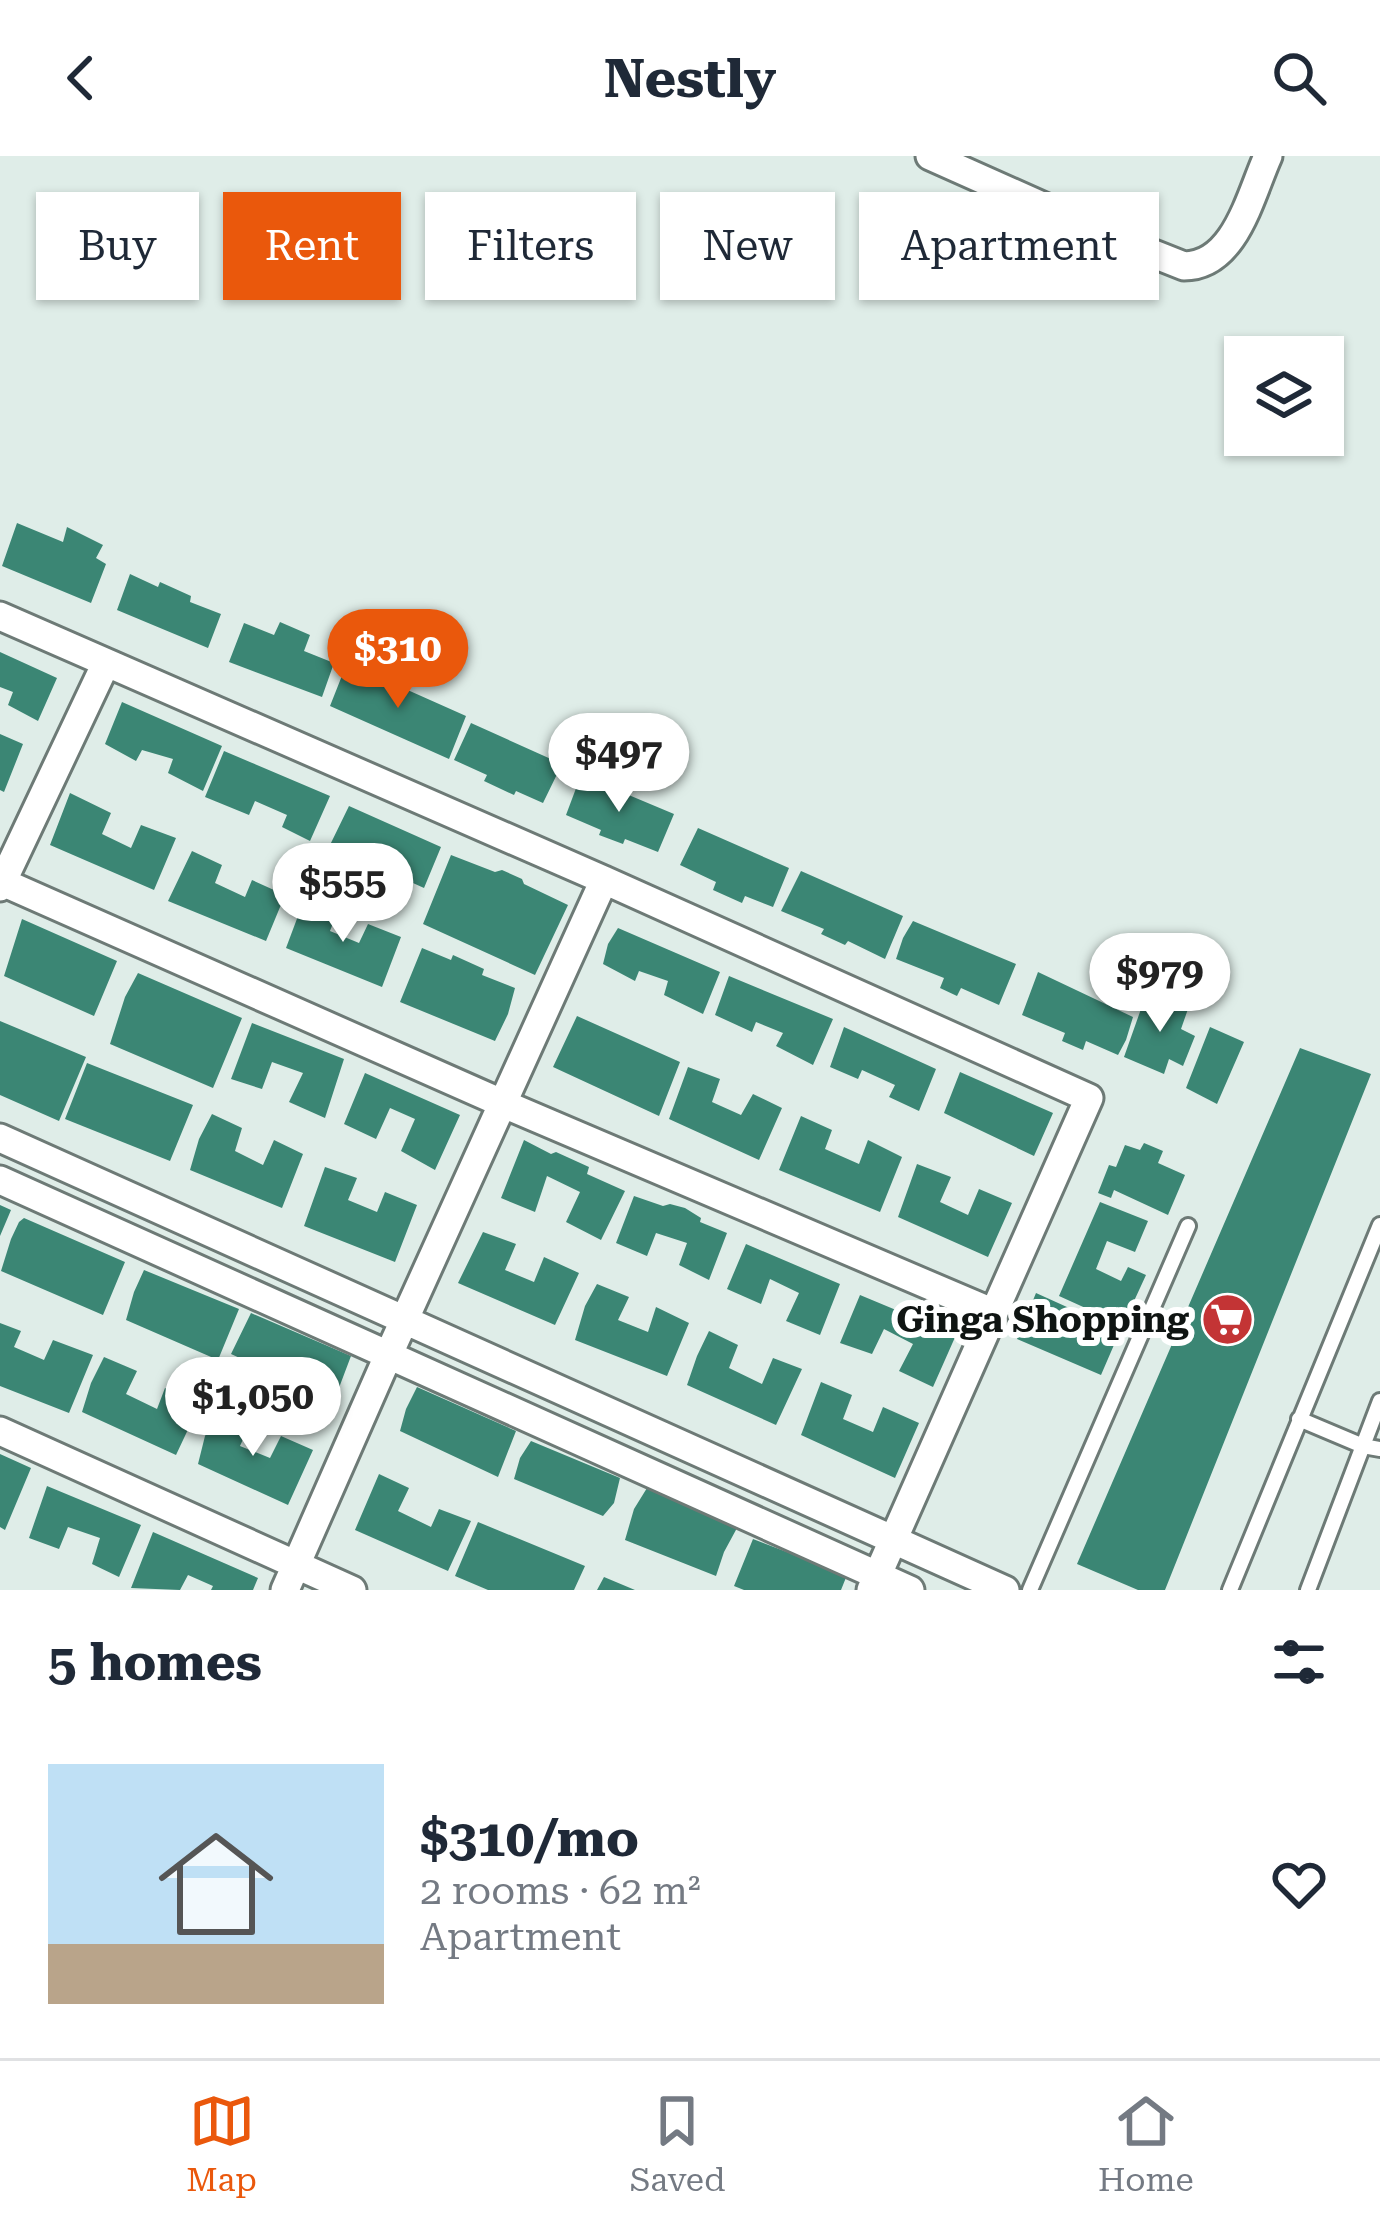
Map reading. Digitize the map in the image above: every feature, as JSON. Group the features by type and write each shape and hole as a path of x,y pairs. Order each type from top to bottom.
{"street":[{"path":"930,156 1191,267 1209,262 1226,247 1268,156"},
{"path":"989,182 1001,156"},
{"path":"0,616 1089,1098 874,1582"},
{"path":"106,662 1,883 994,1313"},
{"path":"290,1578 604,880"},
{"path":"0,1138 1005,1590"},
{"path":"0,1180 874,1582 910,1590"},
{"path":"0,1431 290,1578 352,1590"}],"lane":[{"path":"1230,1590 1380,1225"},
{"path":"1030,1590 1188,1226"},
{"path":"1307,1590 1378,1410"},
{"path":"1299,1419 1380,1449"},
{"path":"1363,1446 1380,1459"}],"building":[{"path":"17,523 63,542 67,527 103,545 96,558 106,564 91,603 2,566"},
{"path":"130,574 158,587 160,582 191,596 190,602 221,614 208,648 117,610"},
{"path":"280,622 310,635 304,651 334,663 322,697 229,662 244,623 274,635"},
{"path":"0,652 57,678 38,721 8,705 13,692 0,687"},
{"path":"347,663 466,716 449,759 330,706"},
{"path":"122,702 222,746 203,791 168,773 173,759 142,750 136,761 105,744"},
{"path":"471,723 562,764 543,803 484,781 487,775 454,760"},
{"path":"0,734 23,744 4,792 0,790"},
{"path":"224,751 330,796 310,841 282,827 287,815 255,801 249,815 205,797"},
{"path":"581,775 674,814 658,852 599,835 601,830 566,815"},
{"path":"70,793 111,813 102,834 131,848 141,825 176,838 154,890 50,845"},
{"path":"349,806 441,847 424,888 393,874 398,862 369,848 362,862 329,847"},
{"path":"698,828 789,868 773,907 745,896 742,903 713,890 716,882 680,865"},
{"path":"192,851 222,865 215,883 245,897 252,880 285,895 266,941 168,901"},
{"path":"451,855 495,872 502,870 568,905 535,975 423,924"},
{"path":"801,871 903,916 885,959 821,934 824,929 781,911"},
{"path":"304,900 337,913 330,931 359,943 368,924 401,937 382,987 286,948"},
{"path":"22,919 117,961 94,1016 4,976"},
{"path":"913,921 1016,964 999,1005 961,988 957,996 940,988 944,978 896,959"},
{"path":"618,928 720,972 703,1014 664,995 668,981 639,971 635,981 603,964"},
{"path":"422,948 451,960 453,955 484,969 482,975 515,988 495,1041 400,1002"},
{"path":"1038,972 1133,1017 1118,1055 1086,1041 1083,1050 1062,1041 1065,1033 1022,1015"},
{"path":"138,973 242,1018 213,1088 110,1044"},
{"path":"729,976 833,1019 813,1065 776,1046 783,1033 756,1022 752,1032 715,1015"},
{"path":"1147,992 1188,1009 1181,1029 1195,1036 1183,1066 1169,1059 1164,1074 1124,1057"},
{"path":"577,1016 680,1062 659,1116 553,1067"},
{"path":"0,1021 86,1057 59,1121 0,1095"},
{"path":"252,1023 344,1059 325,1118 289,1102 303,1073 272,1062 262,1089 231,1079"},
{"path":"844,1027 936,1069 919,1111 889,1097 895,1085 862,1070 858,1079 830,1067"},
{"path":"1210,1027 1244,1042 1217,1104 1186,1088"},
{"name":"Ginga Shopping","path":"1300,1048 1371,1074 1165,1590 1138,1590 1077,1564"},
{"path":"87,1063 193,1105 170,1161 65,1119"},
{"path":"688,1067 720,1079 712,1102 741,1115 753,1094 782,1108 759,1160 669,1119"},
{"path":"960,1072 1053,1113 1034,1156 944,1113"},
{"path":"365,1073 460,1115 435,1170 401,1151 415,1119 390,1108 376,1139 344,1124"},
{"path":"212,1114 242,1128 235,1151 263,1165 274,1140 303,1154 282,1208 190,1170"},
{"path":"801,1116 832,1130 825,1149 859,1164 868,1140 902,1157 880,1212 779,1170"},
{"path":"524,1140 589,1167 587,1174 625,1191 601,1240 566,1222 580,1192 547,1176 535,1212 501,1198"},
{"path":"1144,1143 1163,1151 1158,1163 1185,1175 1168,1215 1114,1190 1111,1198 1098,1193 1109,1165 1116,1167 1125,1145 1140,1150"},
{"path":"917,1164 951,1177 940,1202 968,1215 979,1189 1012,1203 988,1257 898,1217"},
{"path":"325,1167 357,1178 348,1200 377,1212 385,1192 417,1205 395,1262 304,1226"},
{"path":"634,1196 685,1208 701,1218 700,1222 727,1233 709,1280 679,1265 687,1243 656,1233 647,1256 616,1243"},
{"path":"1100,1202 1148,1221 1135,1252 1107,1241 1096,1269 1121,1281 1128,1267 1146,1275 1123,1325 1059,1296"},
{"path":"0,1205 11,1210 0,1236"},
{"path":"24,1218 125,1262 103,1315 1,1271"},
{"path":"483,1232 516,1244 505,1270 534,1282 544,1257 579,1273 555,1325 458,1283"},
{"path":"746,1244 840,1284 820,1335 786,1321 799,1293 770,1279 761,1304 727,1289"},
{"path":"144,1270 239,1309 218,1360 126,1320"},
{"path":"597,1284 629,1297 618,1320 648,1332 656,1307 689,1323 667,1376 575,1340"},
{"path":"1036,1293 1120,1331 1101,1375 1017,1339"},
{"path":"860,1295 956,1335 933,1387 899,1371 913,1344 884,1329 872,1354 840,1343"},
{"path":"251,1313 351,1356 334,1401 231,1354"},
{"path":"0,1323 21,1331 14,1347 44,1360 53,1340 93,1355 69,1413 0,1386"},
{"path":"709,1331 738,1345 729,1368 762,1384 773,1358 802,1369 776,1425 687,1385"},
{"path":"104,1357 137,1371 126,1394 157,1409 165,1388 200,1404 176,1455 82,1412"},
{"path":"821,1382 852,1395 843,1419 873,1432 883,1407 919,1423 895,1478 801,1435"},
{"path":"417,1387 516,1431 498,1477 400,1431"},
{"path":"219,1410 251,1422 240,1446 270,1458 281,1436 313,1450 288,1505 198,1464 205,1436"},
{"path":"531,1441 620,1478 614,1503 603,1516 514,1479"},
{"path":"0,1454 31,1468 5,1530 0,1527"},
{"path":"379,1474 409,1488 398,1511 431,1527 439,1509 471,1521 448,1571 355,1530"},
{"path":"47,1486 141,1525 119,1577 92,1564 100,1538 68,1527 59,1549 29,1538"},
{"path":"647,1488 737,1528 716,1576 625,1540 634,1509"},
{"path":"478,1522 585,1566 574,1590 488,1590 455,1576"},
{"path":"153,1532 258,1578 253,1590 211,1590 213,1586 188,1575 180,1590 131,1588"},
{"path":"753,1539 847,1575 841,1590 744,1590 734,1586"},
{"path":"604,1577 635,1590 597,1590"}],"place":[{"name":"Ginga Shopping","path":"1228,1319"}]}
